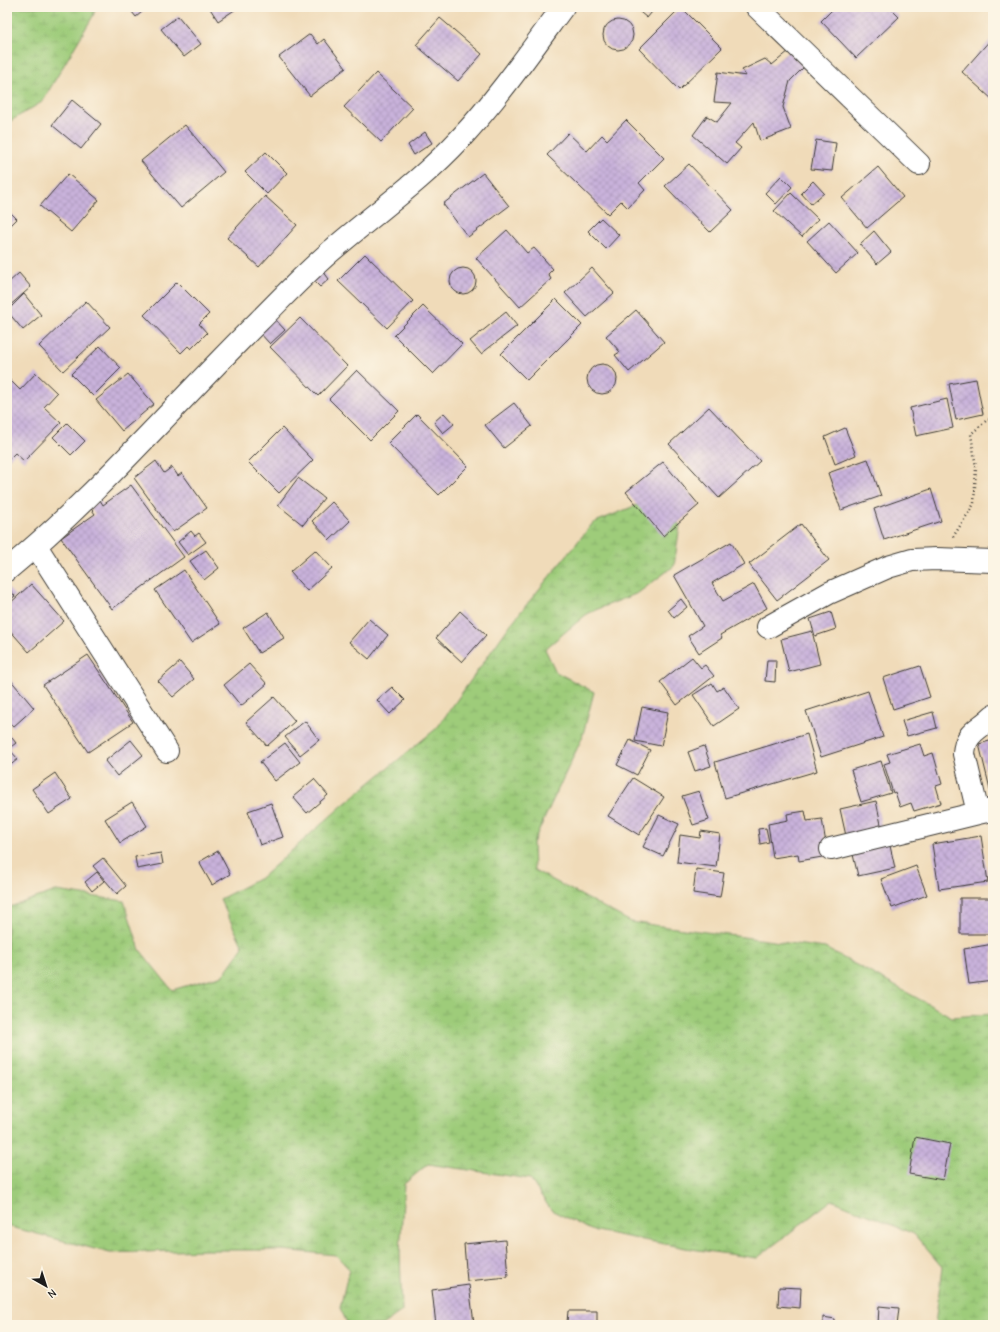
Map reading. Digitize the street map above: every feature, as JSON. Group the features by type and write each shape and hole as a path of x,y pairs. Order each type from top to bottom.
{"street":[{"path":"7,570 36,546 112,472 259,321 334,248 420,177 459,140 532,50 563,7"},
{"path":"757,7 919,164"},
{"path":"36,546 167,751"},
{"path":"768,627 829,594 888,567 912,560 937,559 993,561"},
{"path":"831,849 986,811 964,754 968,736 993,716"}],"path":[{"path":"937,559 956,533 974,504 976,468 971,434 987,420 993,419"}],"green space":[{"path":"7,7 96,7 93,16 42,102 7,123"},
{"path":"649,500 680,525 674,566 638,593 588,613 545,649 556,672 594,692 582,738 533,843 534,870 631,922 825,948 952,1017 993,1014 993,1325 935,1325 942,1267 914,1234 832,1200 757,1258 691,1249 591,1230 551,1210 530,1179 428,1164 404,1184 400,1253 402,1311 382,1325 348,1325 340,1308 349,1269 336,1255 282,1250 205,1250 110,1253 7,1226 7,908 56,891 124,901 140,950 172,990 223,975 243,947 220,899 262,877 343,805 437,728 510,625 593,523"}],"building":[{"path":"128,7 148,7 136,17"},
{"path":"209,7 239,7 218,21"},
{"path":"634,7 656,7 647,18"},
{"path":"681,7 722,48 679,90 639,49"},
{"path":"835,7 889,7 899,17 856,58 821,21"},
{"path":"178,16 201,44 184,57 161,29"},
{"path":"440,18 482,54 458,81 416,45"},
{"path":"618,20 628,25 633,35 628,45 618,50 608,45 603,35 608,25"},
{"path":"310,34 318,44 324,39 346,68 310,96 279,57"},
{"path":"992,38 993,39 993,100 962,72"},
{"path":"789,51 804,67 790,81 783,107 791,129 760,141 754,122 735,143 741,148 727,164 693,135 707,116 717,122 732,103 714,102 718,72 746,76 742,70 765,59 772,65"},
{"path":"376,73 413,108 381,142 344,107"},
{"path":"72,100 101,124 81,149 52,125"},
{"path":"626,120 664,158 639,183 645,190 628,208 621,201 608,214 547,155 568,133 587,151 602,135 607,140"},
{"path":"185,125 224,172 181,208 141,161"},
{"path":"425,132 432,143 414,155 408,145"},
{"path":"816,140 836,143 832,171 811,169"},
{"path":"266,152 287,173 267,194 245,172"},
{"path":"689,164 733,210 710,232 665,186"},
{"path":"878,167 903,197 867,228 842,198"},
{"path":"483,173 509,206 468,237 443,204"},
{"path":"68,174 99,200 71,232 40,206"},
{"path":"781,176 792,187 776,204 765,193"},
{"path":"813,181 824,193 811,204 801,193"},
{"path":"791,193 818,219 802,237 774,211"},
{"path":"265,196 297,225 259,267 227,238"},
{"path":"7,209 17,219 7,229"},
{"path":"601,218 619,235 606,249 588,231"},
{"path":"829,221 858,253 836,273 807,241"},
{"path":"507,230 527,253 534,248 553,269 548,274 551,279 520,307 476,258"},
{"path":"874,231 891,252 877,264 860,244"},
{"path":"365,254 413,301 387,328 338,281"},
{"path":"463,268 472,272 476,281 472,290 463,294 454,290 450,281 454,272"},
{"path":"592,268 614,293 587,317 565,293"},
{"path":"323,271 329,279 320,287 313,280"},
{"path":"19,273 31,287 7,308 7,284"},
{"path":"177,282 209,314 199,324 207,333 191,349 188,346 181,353 144,315"},
{"path":"24,294 41,315 23,330 7,311"},
{"path":"556,299 582,325 527,380 501,354"},
{"path":"86,301 110,327 63,371 39,346"},
{"path":"423,306 462,344 433,374 394,335"},
{"path":"636,310 664,342 629,372 615,355 620,352 606,336"},
{"path":"506,312 517,326 481,354 470,341"},
{"path":"274,318 285,330 270,344 259,332"},
{"path":"300,318 347,366 318,396 270,347"},
{"path":"100,346 121,368 93,396 71,374"},
{"path":"602,364 612,369 617,379 612,389 602,394 592,389 587,379 592,369"},
{"path":"357,370 399,411 370,440 329,399"},
{"path":"36,373 57,393 44,407 61,423 24,461 15,453 7,461 7,377 20,390"},
{"path":"128,374 154,404 122,431 96,400"},
{"path":"976,379 983,414 956,420 949,384"},
{"path":"947,399 953,428 916,436 910,408"},
{"path":"514,403 532,426 504,448 485,425"},
{"path":"709,407 760,461 719,498 669,444"},
{"path":"444,413 454,424 443,433 434,422"},
{"path":"417,414 468,466 439,495 388,443"},
{"path":"67,423 85,441 71,455 53,437"},
{"path":"282,428 313,460 279,493 248,462"},
{"path":"845,428 856,455 835,464 825,437"},
{"path":"868,459 881,496 841,510 828,473"},
{"path":"156,461 164,473 172,467 178,476 182,473 207,508 173,532 134,478"},
{"path":"663,462 699,505 663,536 626,492"},
{"path":"298,478 324,498 303,525 278,505"},
{"path":"131,485 184,557 112,609 61,538 95,514 90,507 100,500 103,505"},
{"path":"931,489 941,521 884,540 874,509"},
{"path":"332,502 350,521 330,540 312,521"},
{"path":"801,524 829,560 777,600 749,564"},
{"path":"191,531 195,536 199,533 206,542 188,555 178,542"},
{"path":"731,542 744,564 712,583 723,601 754,584 767,608 720,635 722,638 699,653 688,636 703,626 674,575"},
{"path":"206,550 219,568 204,580 190,561"},
{"path":"315,550 332,568 307,591 290,572"},
{"path":"184,570 220,624 191,643 155,590"},
{"path":"31,584 64,621 29,652 7,627 7,606"},
{"path":"8,588 15,596 7,602 7,589"},
{"path":"681,599 687,607 674,618 668,610"},
{"path":"460,611 486,635 462,662 436,638"},
{"path":"268,612 284,638 259,653 243,628"},
{"path":"831,612 836,629 815,636 810,619"},
{"path":"369,619 388,635 369,659 349,642"},
{"path":"812,631 820,664 789,672 781,639"},
{"path":"88,655 133,722 88,752 43,685"},
{"path":"692,657 701,668 705,665 714,676 677,705 660,682"},
{"path":"767,660 776,660 775,682 765,681"},
{"path":"180,662 194,679 173,697 158,681"},
{"path":"249,664 267,684 241,706 224,685"},
{"path":"920,666 930,697 893,709 883,678"},
{"path":"9,678 34,708 13,727 7,720 7,680"},
{"path":"712,683 717,691 724,687 739,709 714,726 693,695"},
{"path":"392,687 405,700 390,714 377,700"},
{"path":"868,691 883,737 821,757 806,711"},
{"path":"274,697 295,721 267,746 246,722"},
{"path":"642,707 668,712 661,746 635,741"},
{"path":"933,712 937,728 907,736 902,721"},
{"path":"305,721 319,740 300,755 285,737"},
{"path":"8,733 16,743 7,750 7,734"},
{"path":"807,734 817,771 725,798 715,762"},
{"path":"131,740 143,755 117,776 105,761"},
{"path":"630,740 650,750 637,775 617,765"},
{"path":"993,740 993,792 991,793 979,744"},
{"path":"285,743 300,762 275,781 260,762"},
{"path":"920,744 924,756 933,753 942,784 936,786 941,803 914,811 911,803 900,807 895,792 893,793 884,764 890,762 887,754"},
{"path":"704,746 711,766 695,771 688,752"},
{"path":"9,749 18,759 7,768 7,751"},
{"path":"881,761 891,793 861,802 851,770"},
{"path":"55,773 72,799 49,814 32,789"},
{"path":"633,778 664,797 639,835 608,816"},
{"path":"314,779 328,795 307,813 293,797"},
{"path":"699,791 709,820 693,825 682,796"},
{"path":"876,801 882,829 846,836 840,809"},
{"path":"132,802 147,826 120,843 105,819"},
{"path":"271,803 283,837 260,845 248,811"},
{"path":"805,811 807,821 822,819 828,856 799,861 798,854 773,858 768,824 788,820 787,814"},
{"path":"659,815 679,824 663,856 643,847"},
{"path":"766,828 769,842 760,844 758,829"},
{"path":"701,831 720,834 716,867 677,862 680,835 700,838"},
{"path":"981,836 988,882 939,889 932,844"},
{"path":"888,837 895,868 858,876 851,846"},
{"path":"218,851 230,874 212,885 199,862"},
{"path":"161,853 163,864 137,869 135,857"},
{"path":"103,858 126,886 117,894 93,866"},
{"path":"916,866 927,895 892,908 881,879"},
{"path":"696,869 724,873 720,897 693,893"},
{"path":"97,872 104,881 92,891 85,882"},
{"path":"960,898 993,898 993,934 960,934"},
{"path":"993,944 993,981 969,984 964,949"},
{"path":"915,1137 950,1144 943,1180 909,1174"},
{"path":"505,1240 508,1277 467,1281 464,1244"},
{"path":"469,1285 474,1323 436,1325 432,1290"},
{"path":"779,1287 801,1288 800,1308 778,1306"},
{"path":"879,1306 899,1308 897,1325 878,1325"},
{"path":"568,1311 597,1311 597,1325 558,1325 558,1322 567,1322"},
{"path":"823,1317 835,1319 835,1325 823,1325"}]}
